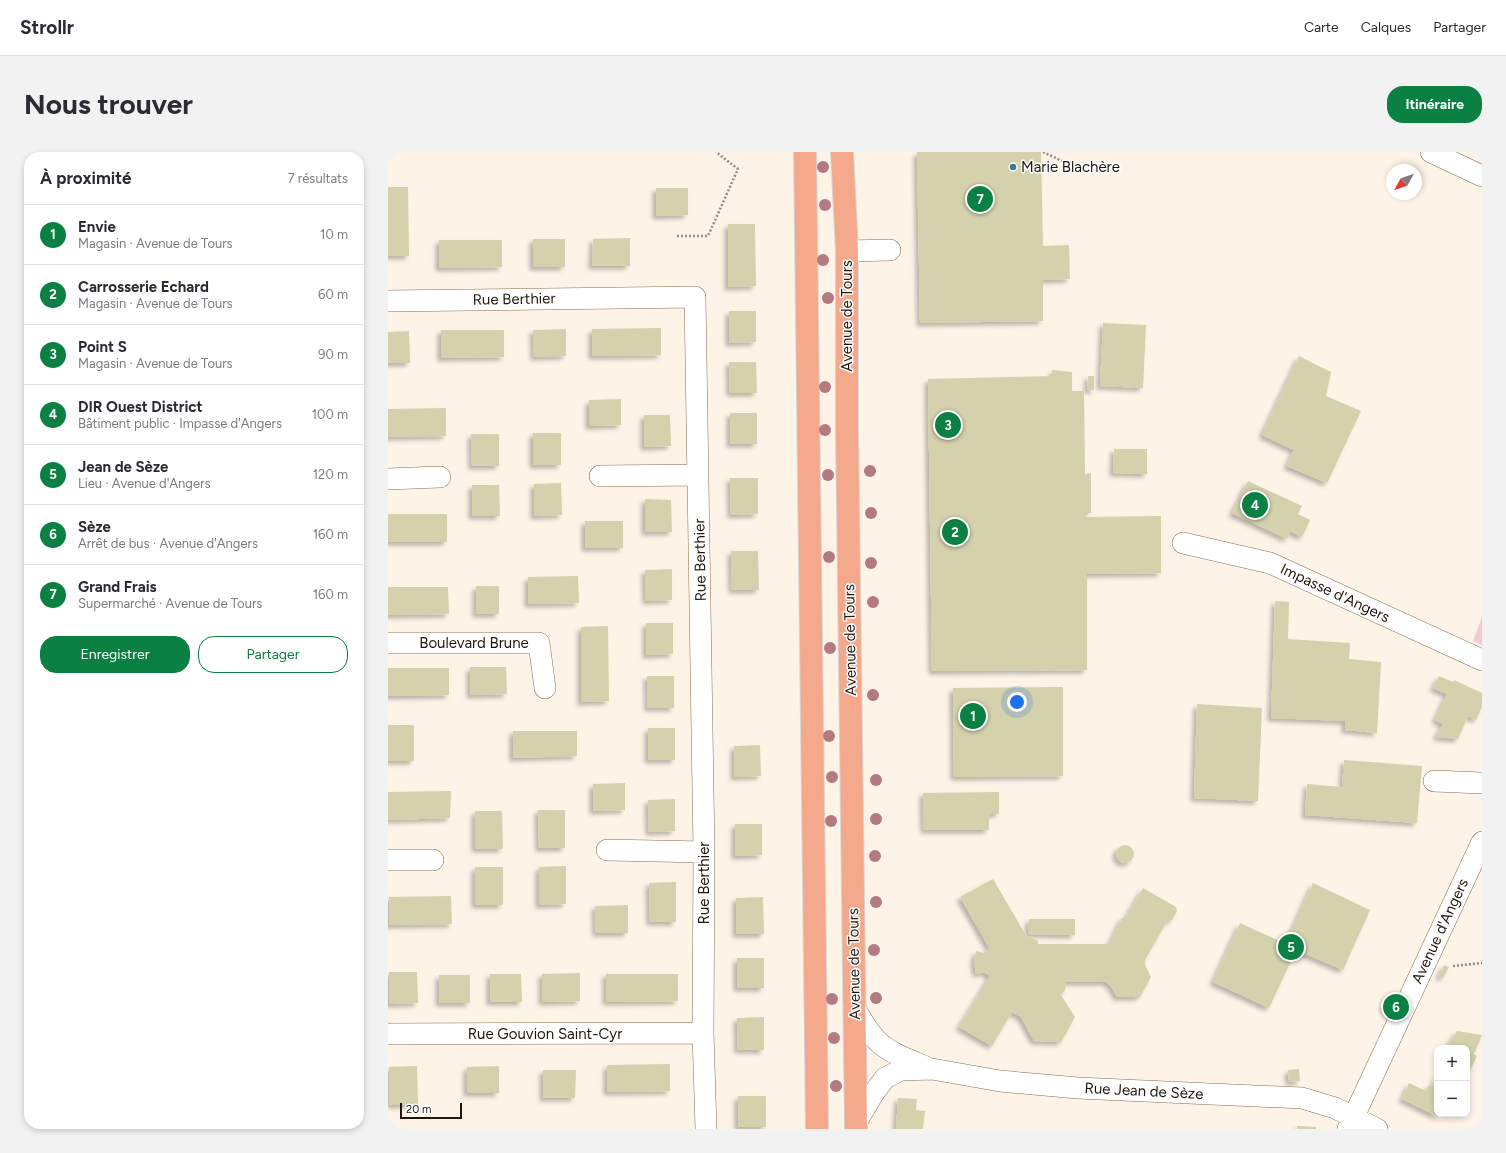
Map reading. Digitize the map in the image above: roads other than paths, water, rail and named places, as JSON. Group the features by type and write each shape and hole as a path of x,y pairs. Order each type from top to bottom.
{"main road":[{"path":"805,152 817,1129"},
{"name":"Avenue de Tours","path":"842,152 847,251 847,430 856,1126"}],"street":[{"path":"1431,152 1482,176"},
{"path":"847,251 890,250"},
{"name":"Rue Berthier","path":"388,301 695,297 704,852 703,1033 706,1129"},
{"path":"600,476 698,475"},
{"path":"388,479 440,477"},
{"name":"Impasse d'Angers","path":"1183,543 1270,563 1482,660"},
{"name":"Boulevard Brune","path":"388,643 539,643 545,688"},
{"path":"1434,781 1482,783"},
{"name":"Avenue d'Angers","path":"1350,1123 1482,842"},
{"path":"607,850 704,852"},
{"path":"388,860 433,860"},
{"name":"Rue Jean de Sèze","path":"854,1006 872,1037 888,1051 932,1069"},
{"name":"Rue Gouvion Saint-Cyr","path":"388,1034 703,1033"},
{"name":"Rue Jean de Sèze","path":"856,1126 873,1094 885,1078 901,1070 932,1069 1000,1081 1062,1086 1302,1098 1335,1108 1350,1123 1377,1129"}],"place":[{"name":"Marie Blachère","path":"1013,167"},
{"name":"Grand Frais","path":"980,199"},
{"name":"Point S","path":"948,425"},
{"name":"DIR Ouest District","path":"1255,505"},
{"name":"Carrosserie Echard","path":"955,532"},
{"name":"Envie","path":"973,716"},
{"name":"Jean de Sèze","path":"1291,947"},
{"name":"Sèze","path":"1396,1007"}]}
